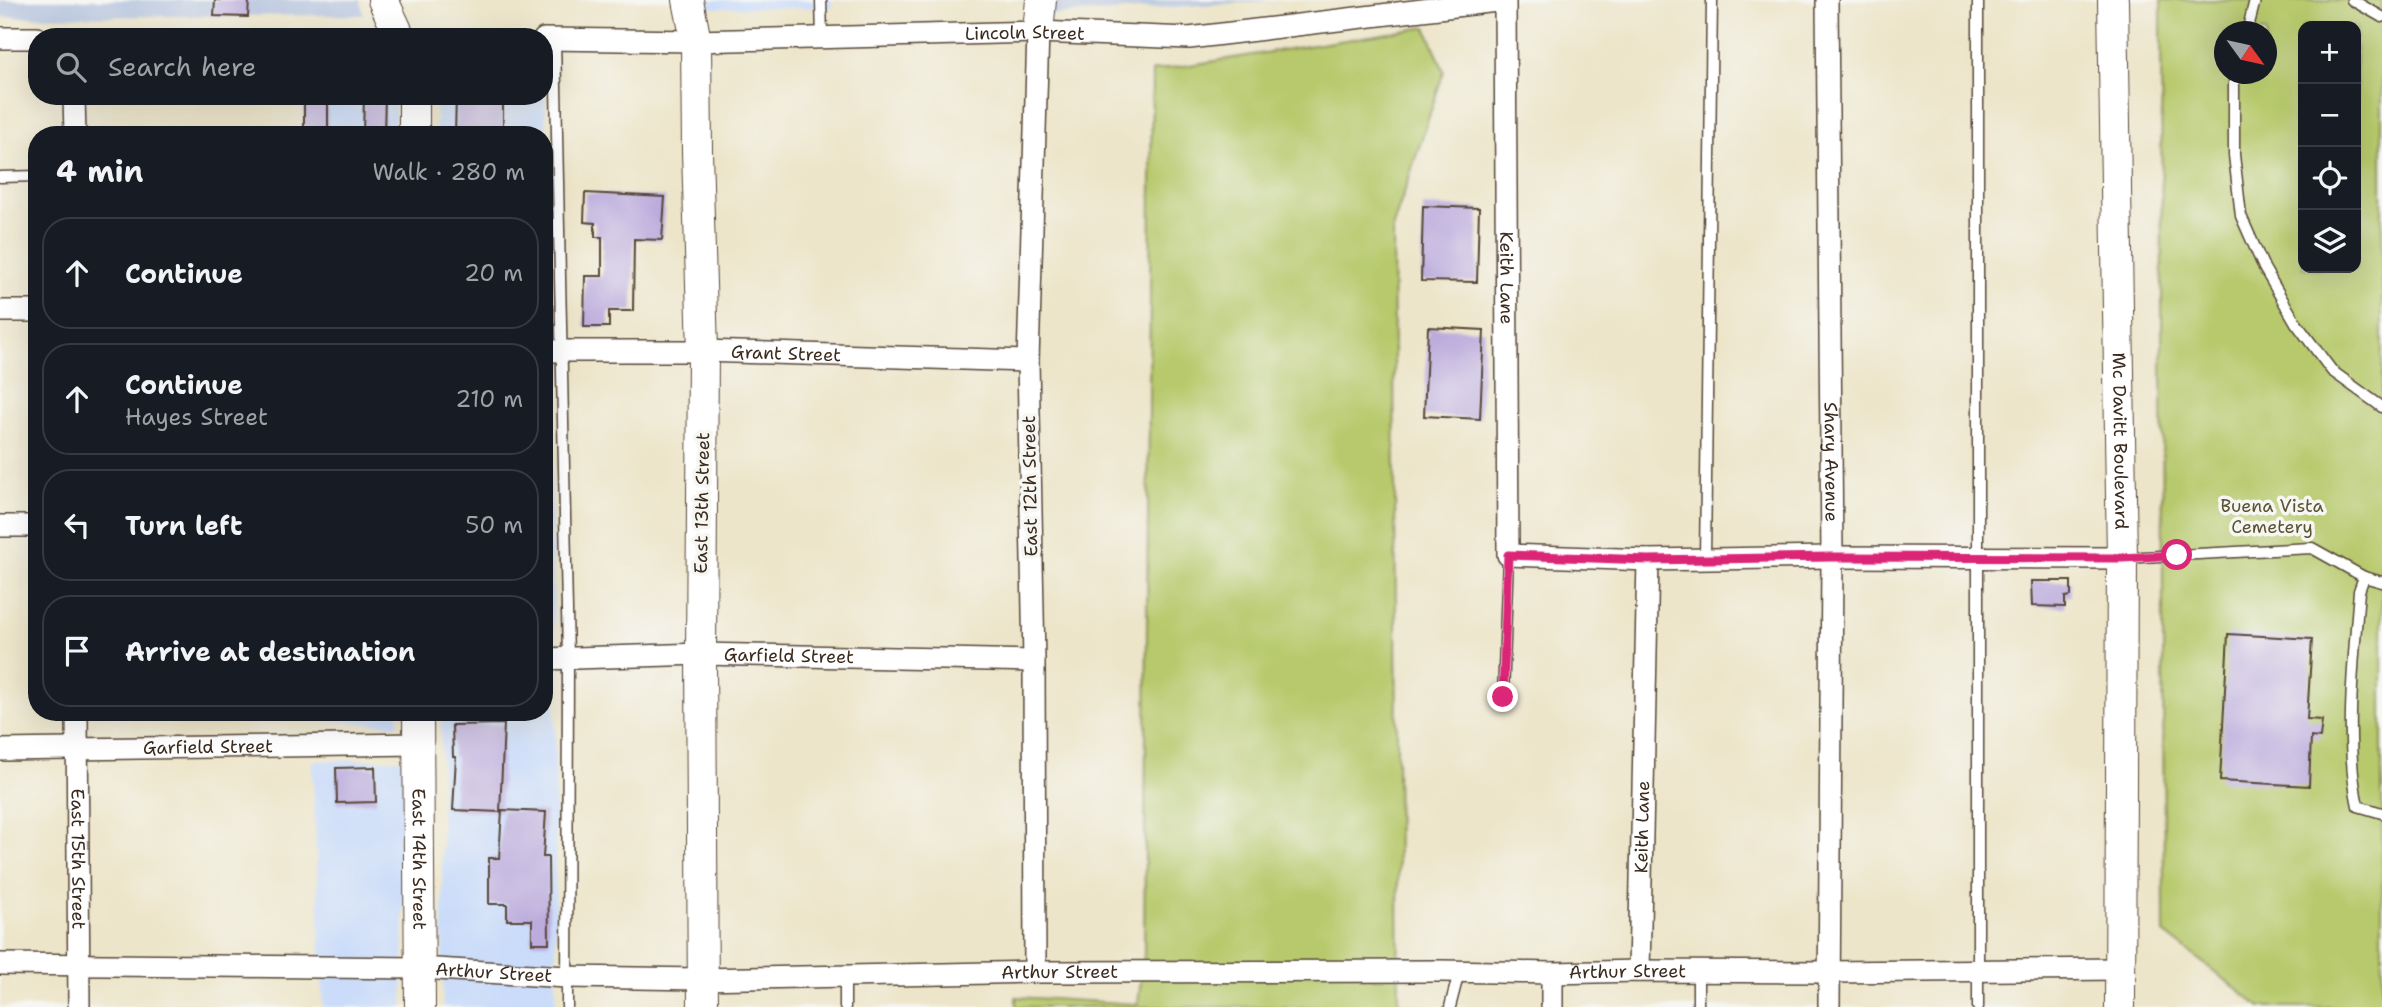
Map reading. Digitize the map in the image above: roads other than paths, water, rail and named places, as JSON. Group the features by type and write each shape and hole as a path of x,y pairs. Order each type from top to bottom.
{"street":[{"path":"383,0 396,28"},
{"name":"East 13th Street","path":"688,0 696,41 704,351 701,654 703,993"},
{"name":"East 12th Street","path":"1035,972 1034,660 1028,361 1041,0"},
{"name":"Lincoln Street","path":"553,39 696,41 1038,33 1189,38 1505,0"},
{"name":"Keith Lane","path":"1505,0 1508,555"},
{"name":"Shary Avenue","path":"1827,0 1832,557 1829,1007"},
{"name":"Mc Davitt Boulevard","path":"2113,0 2122,558 2120,1007"},
{"path":"0,38 28,38"},
{"path":"74,105 75,126"},
{"path":"414,105 414,126"},
{"path":"0,311 28,311"},
{"name":"Grant Street","path":"553,351 704,351 1028,361"},
{"path":"0,526 28,526"},
{"path":"1508,555 1648,560 1832,557 2122,558"},
{"name":"Keith Lane","path":"1639,971 1648,560"},
{"name":"Garfield Street","path":"553,659 701,654 1034,660"},
{"name":"East 15th Street","path":"77,721 79,1007"},
{"name":"East 14th Street","path":"418,721 420,1007"},
{"name":"Garfield Street","path":"0,750 418,744"},
{"name":"Arthur Street","path":"0,964 420,968 567,978 703,993 845,976 1035,972 1552,974 1639,971 2119,969"},
{"path":"1552,974 1552,1007"}],"lane":[{"path":"821,0 822,37"},
{"path":"1705,559 1712,0"},
{"path":"1978,0 1978,1007"},
{"path":"2250,21 2255,0"},
{"path":"2352,0 2382,17"},
{"path":"2234,84 2234,155 2241,216 2263,268 2296,323 2332,372 2382,407"},
{"path":"551,105 551,126"},
{"path":"0,177 28,176"},
{"path":"553,351 568,658 567,1007"},
{"path":"2122,558 2312,548 2364,577 2382,582"},
{"path":"1503,697 1508,555"},
{"path":"2364,577 2359,591 2353,675 2353,781 2358,806 2382,813"},
{"path":"1698,971 1698,1007"},
{"path":"1450,1007 1459,972"},
{"path":"845,976 845,1007"}],"park label":[{"name":"Buena Vista Cemetery","path":"2272,516"}]}
